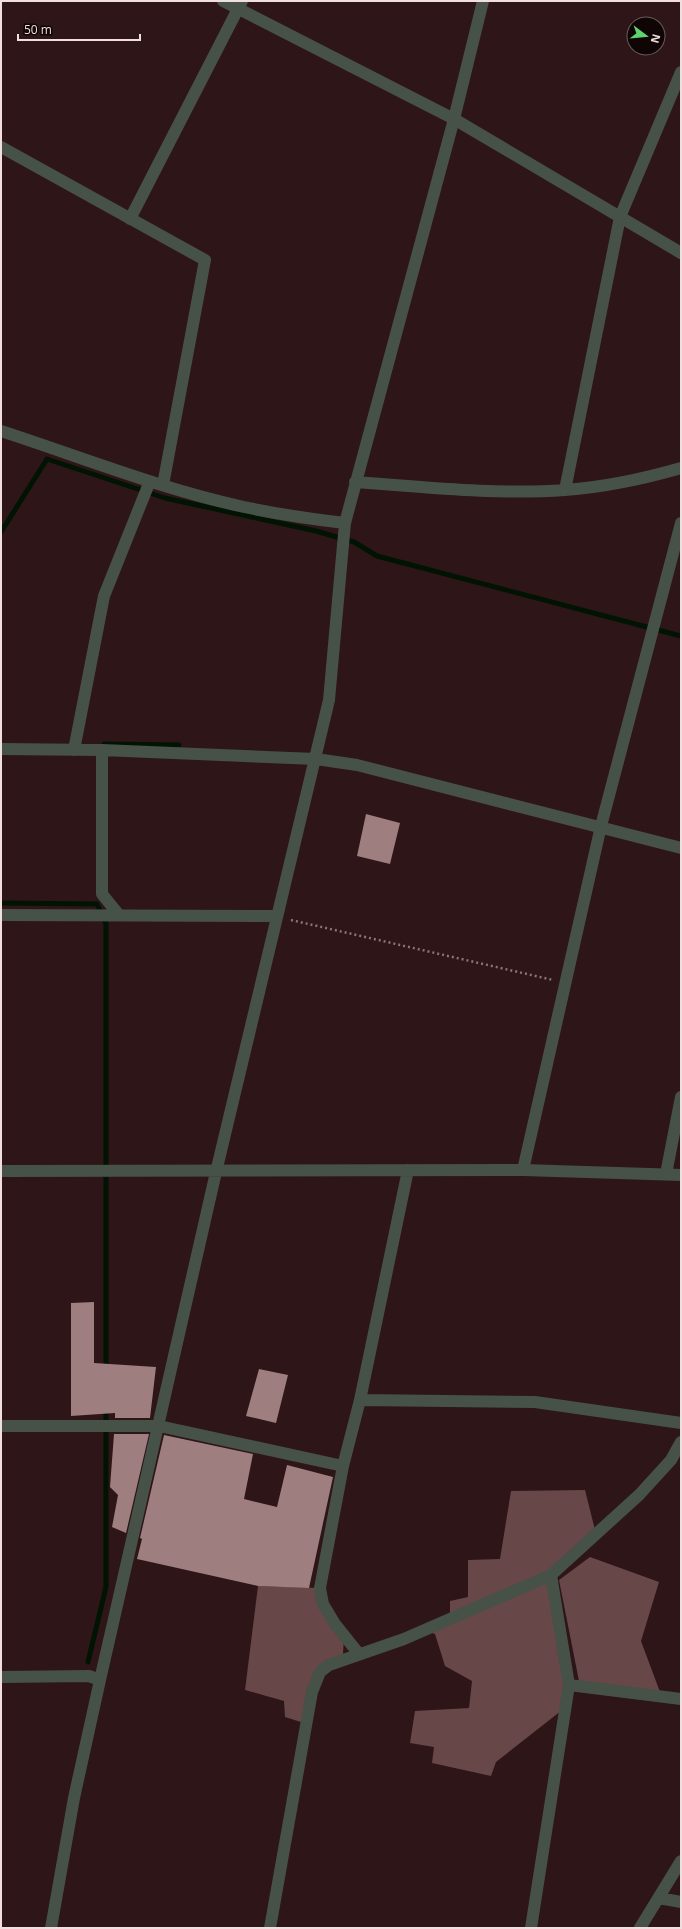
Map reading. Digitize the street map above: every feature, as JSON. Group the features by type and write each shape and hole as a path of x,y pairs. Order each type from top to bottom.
{"street":[{"path":"223,1 240,5 454,119 681,253"},
{"path":"51,1928 74,1798 100,1680 216,1172 329,700 346,523 355,482 454,119 483,1"},
{"path":"130,219 240,5"},
{"path":"565,490 620,217 681,72"},
{"path":"1,147 206,260 163,485"},
{"path":"1,431 163,485 242,506 293,517 346,523"},
{"path":"355,482 463,490 565,490 611,484 681,468"},
{"path":"74,750 104,596 150,481"},
{"path":"523,1170 601,826 681,523"},
{"path":"1,748 102,750 316,759 357,765 601,826 681,848"},
{"path":"102,750 102,894 119,915"},
{"path":"1,915 278,916"},
{"path":"666,1174 681,1097"},
{"path":"359,1654 335,1624 323,1604 320,1588 343,1466 360,1400 408,1170"},
{"path":"1,1171 216,1172 523,1170 681,1175"},
{"path":"360,1400 535,1402 681,1423"},
{"path":"1,1426 159,1426 343,1466"},
{"path":"270,1928 312,1692 320,1672 329,1665 404,1639 551,1575 638,1495 677,1456 681,1442"},
{"path":"531,1928 569,1685 551,1575"},
{"path":"1,1677 89,1676 100,1680"},
{"path":"569,1685 681,1699"},
{"path":"640,1928 681,1861"},
{"path":"659,1898 681,1902"}],"path":[{"path":"278,916 565,983"}],"shaded area":[{"path":"585,1490 596,1534 551,1575 566,1707 496,1762 491,1776 432,1763 434,1747 410,1743 415,1711 469,1708 472,1681 445,1666 435,1634 424,1630 450,1616 450,1601 468,1597 468,1560 500,1559 511,1491"},
{"path":"590,1557 659,1582 641,1641 660,1692 579,1681 559,1580"},
{"path":"258,1586 320,1588 344,1636 343,1654 320,1672 304,1723 285,1717 284,1701 245,1690"}],"building":[{"path":"366,814 400,823 390,864 357,856"},
{"path":"94,1302 94,1363 156,1367 150,1418 115,1418 115,1413 71,1416 71,1303"},
{"path":"259,1369 288,1375 276,1423 246,1416"},
{"path":"114,1434 149,1434 126,1533 112,1527 118,1495 110,1487"},
{"path":"164,1435 253,1454 244,1499 277,1507 287,1465 333,1477 309,1588 258,1586 137,1559 142,1539 140,1538"}],"waterway":[{"path":"1,532 47,459 165,498 316,531 354,542 377,556 681,636"},
{"path":"104,744 179,745"},
{"path":"1,903 97,904 106,924 106,1370"},
{"path":"88,1662 106,1587 106,1408"}]}
